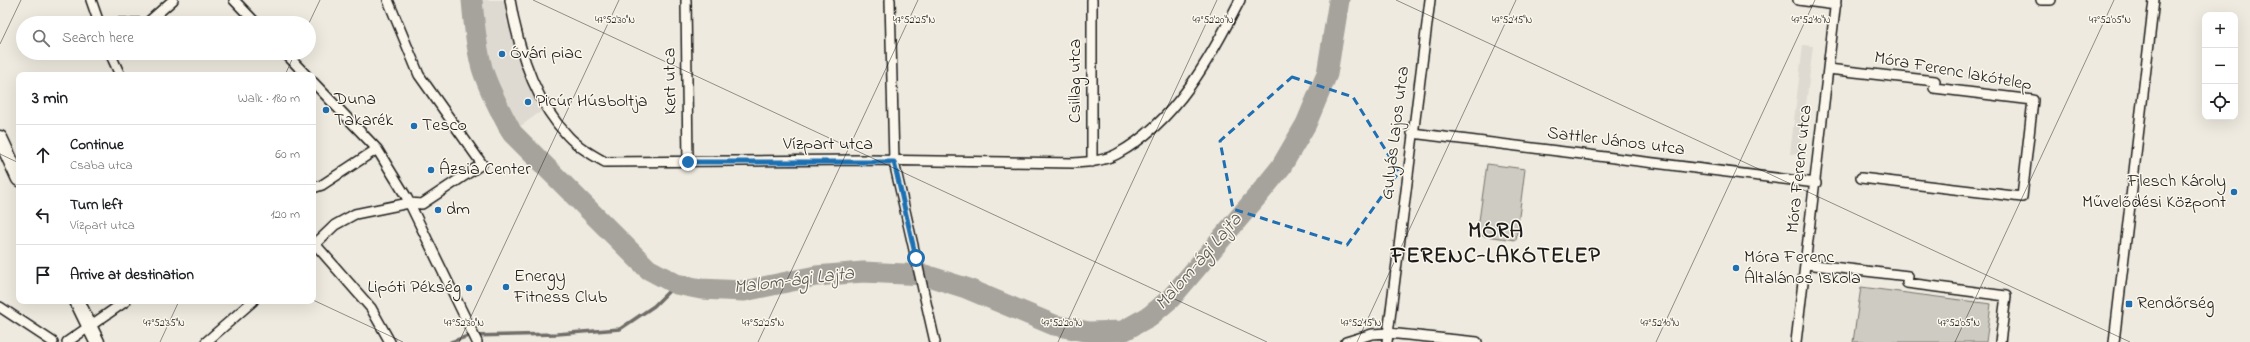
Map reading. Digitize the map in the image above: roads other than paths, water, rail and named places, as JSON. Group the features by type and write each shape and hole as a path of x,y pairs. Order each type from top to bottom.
{"main road":[{"path":"0,138 16,172"},
{"path":"78,304 97,342"}],"street":[{"path":"91,0 97,16"},
{"path":"155,16 174,0"},
{"path":"234,0 249,16"},
{"path":"316,243 335,225 355,214 409,203 422,204 482,164 419,75 388,0"},
{"name":"Vízpart utca","path":"510,0 524,61 535,86 555,120 568,136 585,151 606,162 1092,162 1117,154 1174,108 1198,74 1225,30 1240,0"},
{"name":"Kert utca","path":"686,0 688,162"},
{"path":"890,0 894,162 935,342"},
{"name":"Csillag utca","path":"1092,0 1092,162"},
{"name":"Gulyás Lajos utca","path":"1388,337 1412,133 1430,0"},
{"path":"1798,0 1836,2"},
{"path":"2041,0 2051,0"},
{"path":"2114,342 2154,0"},
{"name":"Móra Ferenc utca","path":"1796,342 1816,183 1836,2"},
{"path":"113,60 119,72"},
{"path":"292,60 303,72"},
{"name":"Móra Ferenc lakótelep","path":"1828,69 1935,81 1934,88 2033,100 2022,197 1861,178"},
{"path":"316,85 377,148 409,203 477,342"},
{"name":"Sattler János utca","path":"1412,133 1816,183"},
{"path":"316,187 322,185 377,148"},
{"path":"316,247 371,308 390,342"},
{"path":"1806,264 1908,276 1907,283 2006,296 2000,342"},
{"path":"67,342 89,325 104,318 122,304"},
{"path":"206,342 250,304"},
{"path":"0,307 53,342"},
{"path":"1346,342 1372,334 1388,337 1477,342"}],"waterway":[{"name":"Malom-ági Lajta","path":"472,0 474,26 482,68 492,93 512,133 648,269 676,284 701,289 744,291 816,276 863,272 925,275 966,288 1054,325 1089,332 1123,331 1150,316 1171,298 1281,167 1306,124 1327,74 1339,0"},
{"path":"451,342 468,336 557,334 620,329 654,306 676,284"}],"place":[{"name":"Óvári piac","path":"502,54"},
{"name":"Picúr Húsboltja","path":"528,102"},
{"name":"Duna Takarék","path":"326,110"},
{"name":"Tesco","path":"414,126"},
{"name":"Ázsia Center","path":"431,170"},
{"name":"Flesch Károly Művelődési Központ","path":"2234,192"},
{"name":"dm","path":"438,210"},
{"name":"Móra Ferenc Általános Iskola","path":"1736,268"},
{"name":"Energy Fitness Club","path":"506,287"},
{"name":"Lipóti Pékség","path":"469,288"},
{"name":"Rendőrség","path":"2129,304"}],"district":[{"name":"MÓRA FERENC-LAKÓTELEP","path":"1496,244"}]}
